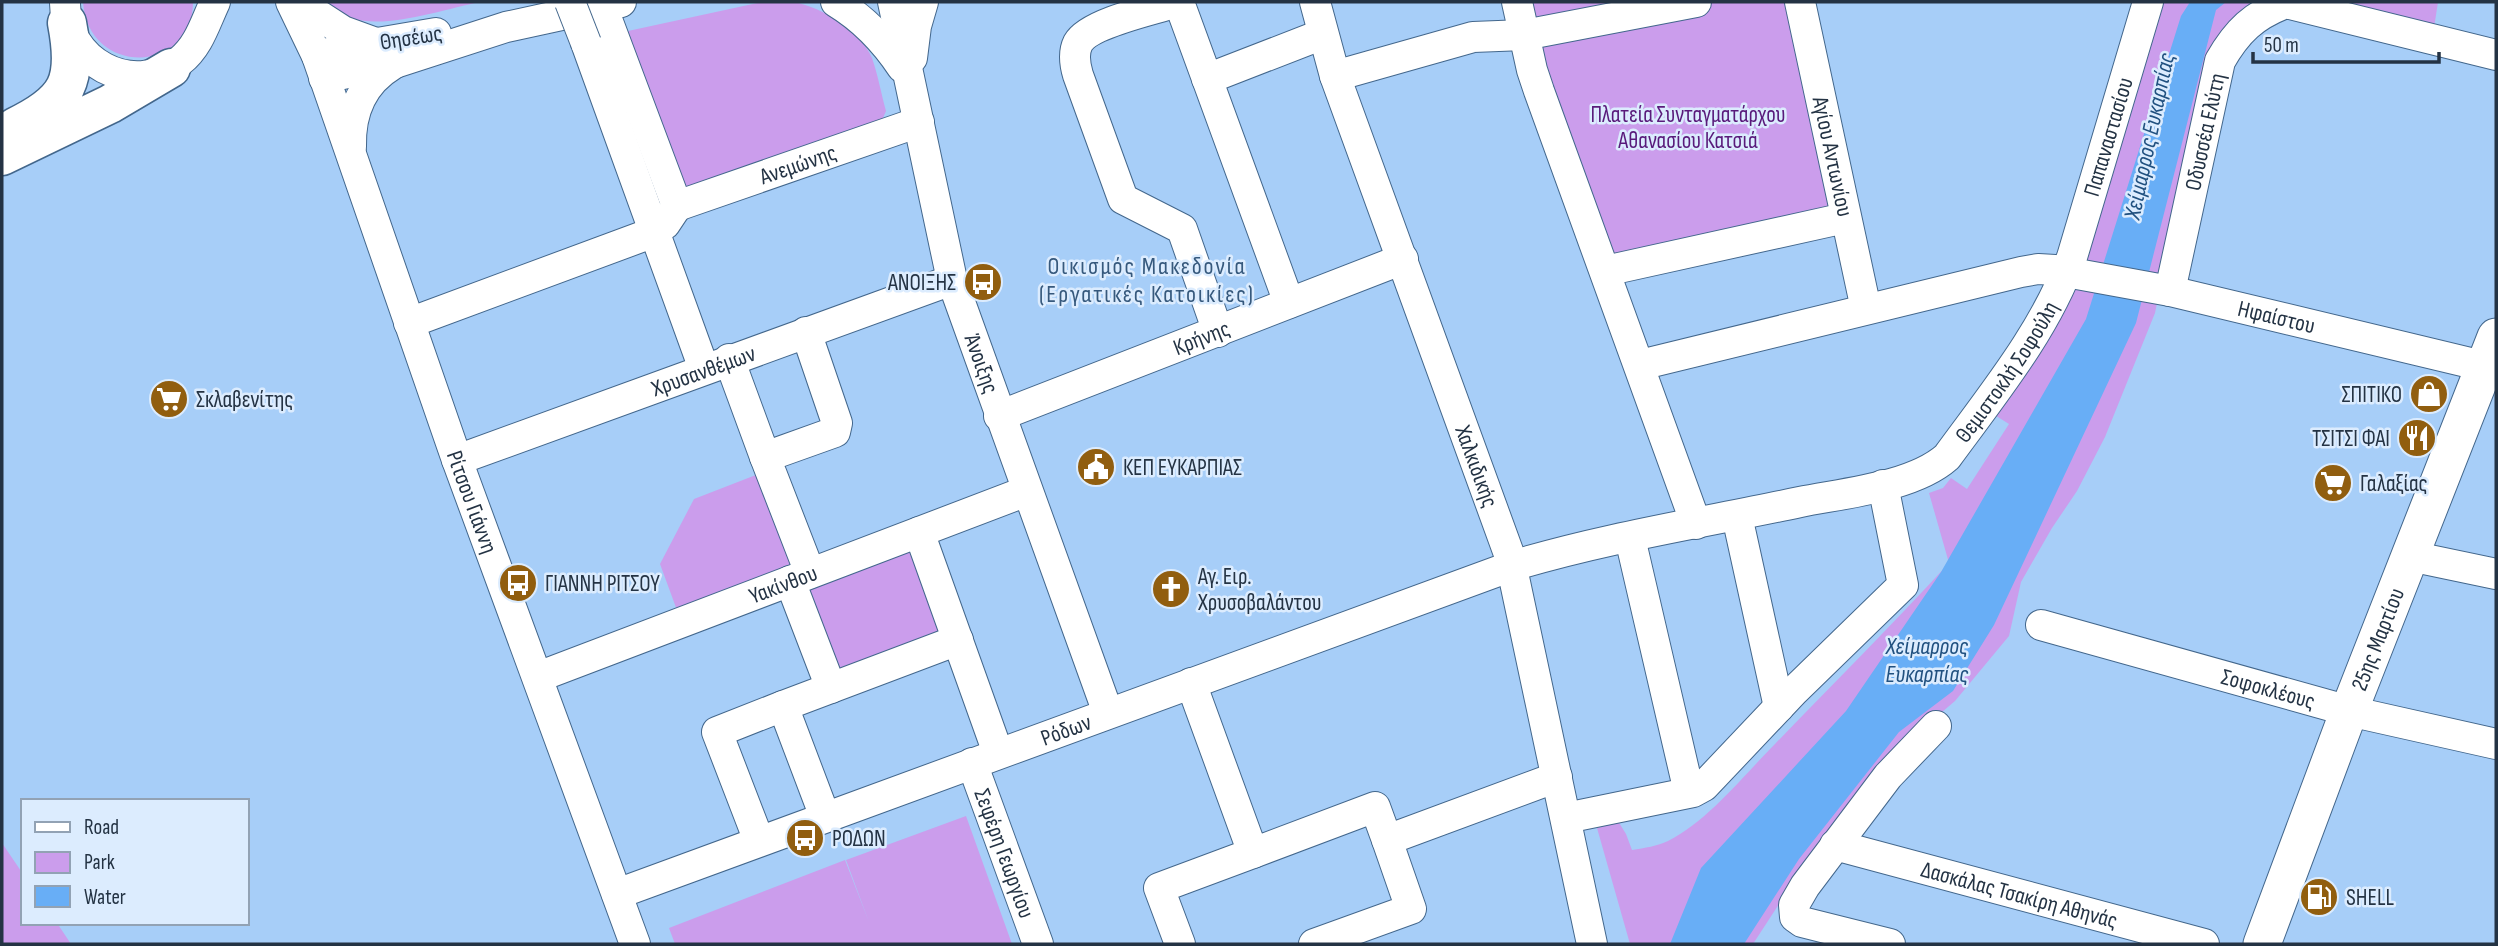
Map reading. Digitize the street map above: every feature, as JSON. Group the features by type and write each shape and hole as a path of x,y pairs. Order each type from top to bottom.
{"highway":[{"path":"2,132 41,114 62,94 72,62 63,10"},
{"path":"2,156 132,92 171,68"}],"main road":[{"name":"25ης Μαρτίου","path":"2262,944 2410,556 2487,374"}],"street":[{"path":"63,10 72,37 84,54 101,68 115,74 143,76 171,68 191,51 206,15 215,2"},
{"name":"Ρίτσου Γιάννη","path":"291,2 321,67 457,460 635,944"},
{"path":"298,2 343,31 387,52 358,102 351,126 351,158"},
{"path":"836,2 880,37 910,79"},
{"name":"Άνοιξης","path":"893,2 951,280 1108,713"},
{"path":"910,79 916,26 923,2"},
{"path":"1218,332 1182,229 1123,199 1078,75 1075,59 1079,41 1093,30 1178,2 1289,303"},
{"name":"Χαλκιδικής","path":"1315,2 1335,76 1512,566 1592,944"},
{"path":"1517,2 1535,80 1696,524"},
{"path":"1335,76 1473,37 1524,35 1696,2"},
{"name":"Αγίου Αντωνίου","path":"1800,2 1866,309"},
{"name":"Παπαναστασίου","path":"2067,272 2148,2"},
{"path":"2286,3 2496,55"},
{"name":"Οδυσσέα Ελύτη","path":"2166,290 2220,61 2233,38 2263,11 2286,3"},
{"path":"592,5 586,43 654,231 716,364 765,457 831,688"},
{"path":"409,323 654,231 665,224 677,206 592,5"},
{"name":"Θησέως","path":"321,67 506,27 592,5"},
{"path":"1207,79 1323,34"},
{"name":"Ανεμώνης","path":"677,206 919,122"},
{"path":"1605,271 1845,218"},
{"name":"Κρήνης","path":"999,416 1403,259"},
{"name":"Θεμιστοκλή Σοφούλη","path":"1512,566 1630,538 1883,485 1935,468 1947,457 2008,372 2052,304 2067,272 2046,269 2021,272 1640,365"},
{"name":"Ηφαίστου","path":"2067,272 2166,290 2487,374"},
{"name":"Χρυσανθέμων","path":"457,460 951,280"},
{"path":"765,457 835,432 837,423 806,332"},
{"path":"1566,818 1689,792 1704,786 1779,707 1903,585 1883,485"},
{"name":"Υακίνθου","path":"538,677 1027,491"},
{"path":"1737,516 1779,707"},
{"name":"Σεφέρη Γεωργίου","path":"919,532 958,640 985,758 1038,944"},
{"path":"1630,538 1689,792"},
{"path":"2410,556 2496,574"},
{"name":"Ρόδων","path":"617,894 1512,566"},
{"name":"Σοφοκλέους","path":"2041,625 2349,711 2496,744"},
{"path":"759,841 717,732 958,640"},
{"path":"1191,683 1253,853"},
{"path":"783,706 825,817"},
{"path":"1890,944 1804,923 1795,917 1793,911 1795,903 1835,845 1888,776 1936,726"},
{"path":"1387,840 1557,777"},
{"path":"1180,944 1159,888 1376,807 1411,909 1317,944"},
{"name":"Δασκάλας Τσακίρη Αθηνάς","path":"1835,845 2204,944"}],"green space":[{"path":"790,1 805,5 828,15 850,30 859,38 872,58 886,111 877,124 685,189 628,31 762,2"},
{"path":"83,2 193,2 188,26 177,43 160,54 140,57 120,54 102,44 89,27"},
{"path":"324,2 480,2 378,22 348,17"},
{"path":"1528,2 1658,2 1533,28"},
{"name":"Πλατεία Συνταγματάρχου Αθανασίου Κατσιά","path":"1696,2 1800,2 1845,218 1605,271 1524,35"},
{"path":"2157,2 2266,2 2228,23 2215,44 2190,144 2155,313 2105,437 2077,491 2021,582 2009,636 1955,701 1902,746 1822,838 1753,944 1630,944 1597,828 1618,821 1632,850 1668,841 1697,822 1725,797 1949,563 1929,493 1943,488 1951,478 1967,489 2009,424 1993,414 2011,386"},
{"path":"2323,2 2438,2 2434,28"},
{"path":"761,473 796,567 678,613 660,564 694,499"},
{"path":"915,545 950,636 836,680 801,589"},
{"path":"966,816 1012,944 675,944 669,928 845,860 869,922 846,860"},
{"path":"2,843 21,871 21,925 58,925 71,944 2,944"}],"water":[{"name":"Χείμαρρος Ευκαρπίας","path":"2190,2 2226,2 2216,10 2136,323 1994,625 1953,691 1899,732 1799,859 1744,944 1670,944 1701,868 1846,711 1941,572 2086,319 2181,16"}],"place":[{"name":"ΑΝΟΙΞΗΣ","path":"983,282"},
{"name":"ΣΠΙΤΙΚΟ","path":"2429,394"},
{"name":"Σκλαβενίτης","path":"169,399"},
{"name":"ΤΣΙΤΣΙ ΦΑΙ","path":"2417,438"},
{"name":"ΚΕΠ ΕΥΚΑΡΠΙΑΣ","path":"1096,467"},
{"name":"Γαλαξίας","path":"2333,483"},
{"name":"ΓΙΑΝΝΗ ΡΙΤΣΟΥ","path":"518,583"},
{"name":"Αγ. Ειρ. Χρυσοβαλάντου","path":"1171,589"},
{"name":"ΡΟΔΩΝ","path":"805,838"},
{"name":"SHELL","path":"2319,897"}],"district":[{"name":"Οικισμός Μακεδονία (Εργατικές Κατοικίες)","path":"1147,280"}]}
